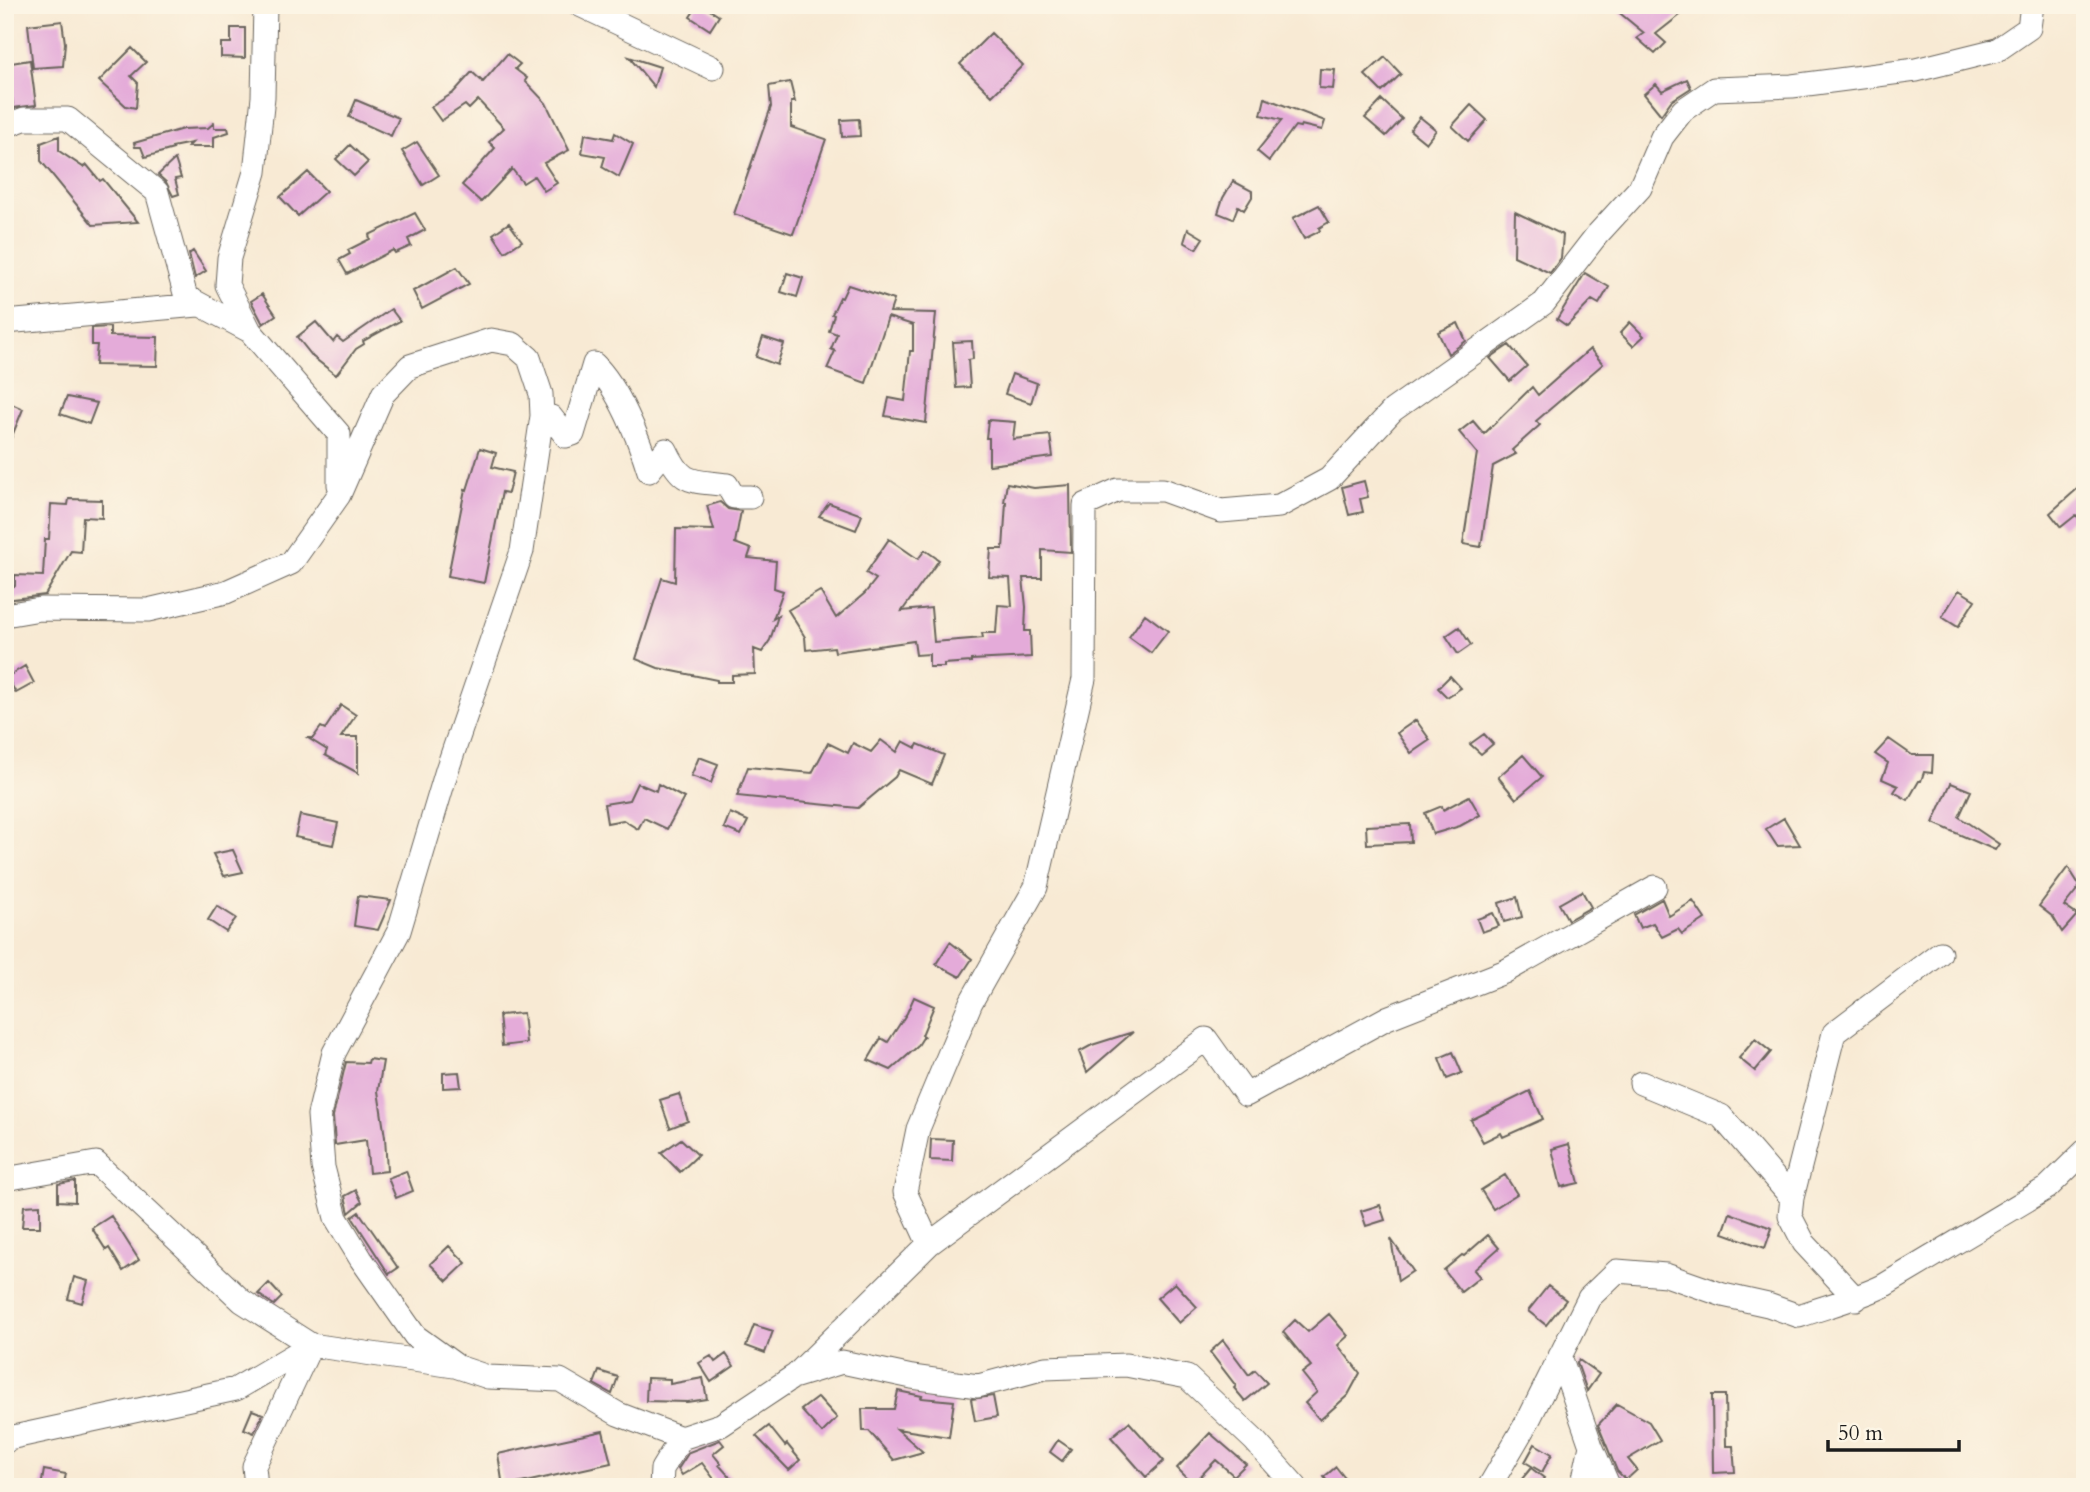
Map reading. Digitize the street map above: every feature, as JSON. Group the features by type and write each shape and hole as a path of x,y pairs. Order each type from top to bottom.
{"street":[{"path":"265,5 263,97 255,172 229,258 227,285 250,331 339,434 339,495"},
{"path":"580,5 713,68"},
{"path":"929,1244 905,1192 918,1129 971,1002 1036,887 1084,679 1085,505 1118,489 1163,489 1221,511 1279,506 1329,479 1393,410 1544,303 1596,236 1640,188 1662,137 1683,110 1714,89 1792,86 1916,70 1997,50 2029,28 2032,5"},
{"path":"5,126 24,119 68,119 157,192 186,297 250,331"},
{"path":"5,322 198,305"},
{"path":"5,615 40,609 148,610 226,592 291,563 339,495 383,394 410,366 491,340 513,344 529,358 541,394 542,416 522,551 447,770 399,931 334,1054 319,1115 323,1167 337,1217 361,1259 415,1336 458,1367"},
{"path":"542,416 551,417 566,436 573,434 594,364 606,376 642,448 649,471 666,450 674,467 685,479 727,485 733,497 750,497"},
{"path":"5,1179 96,1163 243,1301 311,1345 458,1367 488,1377 560,1380 618,1413 681,1438 721,1425 793,1377 929,1244 1206,1039 1246,1095 1387,1018 1504,972 1656,887"},
{"path":"1856,1299 1804,1243 1790,1216 1792,1198 1834,1032 1941,953"},
{"path":"1641,1083 1721,1116 1792,1198"},
{"path":"1489,1487 1530,1417 1589,1298 1616,1271 1666,1275 1723,1295 1768,1305 1799,1316 1847,1299 1856,1299 1884,1286 2047,1188 2085,1152"},
{"path":"5,1442 9,1438 236,1389 311,1345"},
{"path":"256,1487 254,1466 311,1345"},
{"path":"1560,1356 1591,1446 1609,1487"},
{"path":"793,1377 842,1362 912,1377 978,1386 1045,1368 1126,1365 1187,1377 1254,1440 1273,1477 1296,1487"},
{"path":"661,1487 662,1469 681,1438"},
{"path":"1582,1487 1591,1446"}],"building":[{"path":"698,5 719,16 710,30 690,17"},
{"path":"1610,5 1672,5 1680,15 1656,34 1666,43 1655,54 1637,38 1644,33"},
{"path":"62,21 65,43 63,66 33,68 28,25"},
{"path":"231,28 245,28 245,58 221,57 221,43 231,43"},
{"path":"991,33 1023,65 992,96 960,64"},
{"path":"132,48 146,62 131,76 138,83 136,108 126,106 99,81"},
{"path":"507,54 520,64 515,69 527,78 525,81 546,103 569,150 544,163 557,183 544,191 534,176 523,183 512,169 481,202 462,185 495,148 489,142 504,128 478,100 469,109 465,105 441,121 431,107 453,93 472,72 483,82"},
{"path":"629,57 660,67 654,87"},
{"path":"1385,57 1401,74 1382,92 1365,75"},
{"path":"30,60 36,105 13,108 10,77 7,78 5,64"},
{"path":"1320,69 1335,70 1333,89 1319,88"},
{"path":"1687,79 1691,88 1671,101 1661,115 1644,94 1656,84 1662,91"},
{"path":"790,82 795,102 791,102 791,127 826,139 793,234 734,214 771,107 769,86"},
{"path":"1265,98 1325,121 1322,130 1295,126 1269,161 1257,151 1282,120 1261,115"},
{"path":"356,100 399,118 391,136 349,117"},
{"path":"1382,100 1402,119 1386,136 1365,118"},
{"path":"1471,105 1487,120 1468,141 1452,126"},
{"path":"1420,117 1436,130 1426,143 1410,130"},
{"path":"859,119 860,136 842,137 841,120"},
{"path":"214,123 214,128 228,128 229,132 214,137 214,147 188,147 192,143 145,157 141,147 135,147 134,143 183,129 208,128"},
{"path":"615,133 633,144 619,177 602,167 605,157 582,153 585,134 613,139"},
{"path":"59,136 59,151 83,167 87,165 100,181 103,179 138,222 93,225 41,161 41,143"},
{"path":"417,142 439,175 423,185 402,151"},
{"path":"350,145 368,162 354,176 336,159"},
{"path":"175,159 181,178 175,179 179,194 173,196 166,182 158,175"},
{"path":"308,172 326,191 298,216 280,197"},
{"path":"1233,181 1252,191 1252,197 1244,210 1238,206 1233,219 1218,213"},
{"path":"1319,205 1329,222 1319,228 1320,231 1304,239 1293,218"},
{"path":"1515,212 1563,235 1561,258 1550,273 1514,256"},
{"path":"415,213 425,230 408,239 411,246 395,253 393,250 347,274 339,260 350,254 348,250 370,239 369,235"},
{"path":"509,223 522,241 505,252 493,234"},
{"path":"1188,229 1203,238 1196,249 1184,242"},
{"path":"193,251 206,271 195,278 189,254"},
{"path":"457,267 469,284 422,309 413,291"},
{"path":"787,273 803,278 797,297 781,292"},
{"path":"1585,273 1609,287 1599,304 1592,300 1567,326 1557,319"},
{"path":"848,285 894,300 890,312 936,313 926,423 885,416 889,398 905,401 910,351 913,351 913,325 888,317 866,383 827,369 835,351 831,349 837,334 829,331 834,315 832,314"},
{"path":"262,294 276,315 263,324 251,301"},
{"path":"391,309 400,321 363,341 364,344 356,349 336,375 313,357 297,337 316,322 333,342 337,337 343,342"},
{"path":"1630,322 1644,336 1633,346 1620,333"},
{"path":"1458,323 1466,341 1448,354 1438,332"},
{"path":"110,327 110,336 158,337 157,366 95,365 97,345 92,345 92,328"},
{"path":"763,337 784,344 777,365 756,357"},
{"path":"972,341 973,359 968,360 970,387 956,388 953,342"},
{"path":"1509,345 1527,366 1510,381 1490,358"},
{"path":"1590,349 1603,364 1536,421 1540,425 1512,450 1516,454 1493,466 1481,547 1463,544 1477,453 1459,432 1473,421 1484,434 1532,387 1538,395"},
{"path":"1012,374 1037,383 1031,403 1005,394"},
{"path":"67,397 97,403 89,424 60,414"},
{"path":"5,401 23,409 6,451 5,451"},
{"path":"988,420 1015,422 1013,439 1050,435 1053,457 989,465 989,438 986,438"},
{"path":"480,448 496,453 492,467 513,472 508,493 502,492 484,583 448,576 465,489 467,490"},
{"path":"1364,481 1368,497 1360,499 1363,512 1349,515 1342,487"},
{"path":"2085,482 2085,525 2076,515 2061,527 2050,513"},
{"path":"1007,483 1034,488 1070,485 1071,552 1042,550 1042,578 1023,578 1025,631 1030,631 1031,657 971,660 944,664 944,667 929,667 929,654 916,655 914,641 835,652 834,647 806,650 805,637 788,610 820,591 836,618 865,593 876,579 866,573 889,539 918,559 925,550 939,560 902,611 931,608 934,642 983,638 982,633 996,633 998,605 1012,606 1010,578 989,577 991,549 1003,549"},
{"path":"69,499 102,500 102,518 83,517 81,552 71,551 45,595 5,600 5,588 15,586 15,575 43,576 51,504 68,505"},
{"path":"720,502 728,509 741,511 735,543 751,549 748,558 776,561 774,588 783,591 773,619 778,616 770,640 762,652 754,649 755,674 732,675 732,682 717,682 658,668 636,659 662,578 675,582 676,529 714,530 707,506"},
{"path":"829,503 862,515 856,530 819,516"},
{"path":"1959,590 1975,600 1958,627 1942,617"},
{"path":"1145,614 1168,631 1151,653 1129,637"},
{"path":"1459,627 1471,645 1458,654 1446,636"},
{"path":"25,666 34,683 16,693 7,677"},
{"path":"1450,676 1461,688 1447,697 1438,688"},
{"path":"341,705 356,715 341,737 358,737 358,773 325,755 327,750 308,738 313,738 321,727 325,729"},
{"path":"1416,720 1430,740 1411,753 1397,733"},
{"path":"1484,734 1493,744 1481,754 1470,744"},
{"path":"1889,739 1912,755 1933,755 1932,773 1924,772 1908,800 1894,792 1898,786 1882,779 1888,763 1875,754"},
{"path":"881,740 897,752 903,741 916,748 918,744 944,755 932,784 899,770 895,777 858,808 737,796 748,767 812,773 828,743 848,753 853,743 871,752"},
{"path":"1523,755 1542,777 1516,799 1498,777"},
{"path":"699,757 718,764 711,783 691,776"},
{"path":"637,783 656,791 658,784 684,798 667,829 644,818 638,829 623,820 607,823 604,804 629,800"},
{"path":"1951,783 1971,791 1959,817 1999,844 1995,850 1933,823"},
{"path":"1469,796 1480,815 1460,826 1433,834 1425,813 1442,806 1443,810"},
{"path":"730,813 748,821 741,835 724,828"},
{"path":"300,815 338,823 333,845 295,837"},
{"path":"1784,818 1800,845 1777,846 1766,829"},
{"path":"1410,824 1411,842 1367,844 1366,826"},
{"path":"233,850 243,872 224,876 213,854"},
{"path":"2068,867 2080,886 2064,906 2077,915 2062,932 2053,917 2039,906"},
{"path":"1582,891 1591,907 1568,920 1559,904"},
{"path":"358,896 391,900 378,930 354,926"},
{"path":"1517,897 1522,917 1504,922 1499,903"},
{"path":"1662,899 1669,916 1693,901 1705,919 1682,934 1678,929 1662,937 1653,923 1640,928 1634,915"},
{"path":"217,906 236,918 226,932 208,920"},
{"path":"1493,913 1499,926 1482,932 1477,919"},
{"path":"950,942 972,959 960,977 936,964"},
{"path":"914,997 934,1006 922,1035 924,1036 917,1047 891,1070 868,1060 881,1038 888,1042"},
{"path":"523,1013 526,1043 502,1046 499,1015"},
{"path":"1133,1032 1087,1072 1079,1052"},
{"path":"1755,1039 1771,1052 1755,1071 1739,1058"},
{"path":"1453,1052 1462,1073 1447,1079 1439,1058"},
{"path":"369,1059 383,1061 378,1091 387,1171 369,1173 366,1140 335,1145 333,1116 346,1062 368,1063"},
{"path":"459,1072 461,1087 443,1088 443,1073"},
{"path":"1530,1091 1543,1119 1503,1137 1501,1133 1483,1142 1471,1120"},
{"path":"679,1094 688,1121 670,1128 660,1100"},
{"path":"681,1139 698,1155 680,1172 661,1153"},
{"path":"931,1139 953,1140 952,1161 930,1160"},
{"path":"1569,1144 1579,1183 1561,1187 1552,1149"},
{"path":"406,1171 413,1191 396,1198 388,1178"},
{"path":"1505,1175 1517,1194 1493,1209 1481,1190"},
{"path":"75,1181 75,1202 58,1201 58,1184"},
{"path":"356,1190 362,1202 349,1213 345,1196"},
{"path":"40,1205 40,1227 22,1227 24,1206"},
{"path":"1380,1205 1385,1220 1366,1226 1361,1211"},
{"path":"359,1212 398,1268 389,1274 352,1217"},
{"path":"1730,1213 1772,1228 1765,1248 1723,1233"},
{"path":"111,1216 139,1260 123,1271 92,1228"},
{"path":"1488,1235 1499,1248 1474,1270 1480,1277 1461,1292 1444,1270"},
{"path":"1391,1239 1413,1271 1398,1281"},
{"path":"449,1246 466,1263 447,1281 430,1264"},
{"path":"74,1277 88,1281 82,1303 68,1299"},
{"path":"269,1283 282,1297 274,1305 258,1294"},
{"path":"1175,1283 1197,1307 1179,1323 1157,1298"},
{"path":"1548,1286 1566,1300 1546,1325 1528,1311"},
{"path":"1329,1314 1348,1336 1338,1345 1360,1373 1348,1395 1320,1420 1305,1403 1317,1392 1302,1373 1311,1366 1283,1332 1295,1320 1308,1332"},
{"path":"754,1325 773,1331 765,1353 746,1346"},
{"path":"1223,1340 1249,1375 1255,1370 1267,1383 1245,1401 1210,1352"},
{"path":"726,1354 734,1366 711,1382 699,1363 711,1356 715,1362"},
{"path":"1579,1360 1599,1374 1587,1391 1577,1363"},
{"path":"599,1371 618,1377 612,1394 594,1384"},
{"path":"647,1378 670,1379 670,1384 703,1378 707,1399 687,1402 646,1401"},
{"path":"898,1391 922,1396 921,1398 954,1401 949,1437 897,1429 923,1452 894,1460 869,1431 863,1431 862,1409 894,1409"},
{"path":"1712,1395 1725,1395 1726,1446 1733,1446 1735,1472 1713,1473"},
{"path":"993,1396 997,1417 975,1421 971,1399"},
{"path":"818,1397 837,1418 822,1433 801,1410"},
{"path":"1617,1404 1649,1422 1660,1440 1628,1459 1637,1470 1626,1480 1617,1471 1598,1425"},
{"path":"252,1410 263,1414 254,1433 244,1429"},
{"path":"1129,1422 1164,1461 1146,1477 1111,1437"},
{"path":"769,1426 800,1460 789,1470 756,1436"},
{"path":"603,1431 611,1463 503,1487 498,1454"},
{"path":"1210,1433 1246,1464 1234,1476 1216,1460 1193,1484 1177,1468"},
{"path":"720,1440 724,1445 713,1454 739,1487 720,1487 702,1463 682,1475 678,1469 689,1452"},
{"path":"1058,1440 1071,1449 1062,1461 1050,1452"},
{"path":"1535,1444 1552,1454 1542,1472 1525,1462"},
{"path":"1336,1467 1352,1487 1332,1487 1324,1477"},
{"path":"1531,1468 1544,1478 1537,1487 1530,1487 1521,1480"},
{"path":"44,1470 66,1474 63,1487 41,1487"}]}
